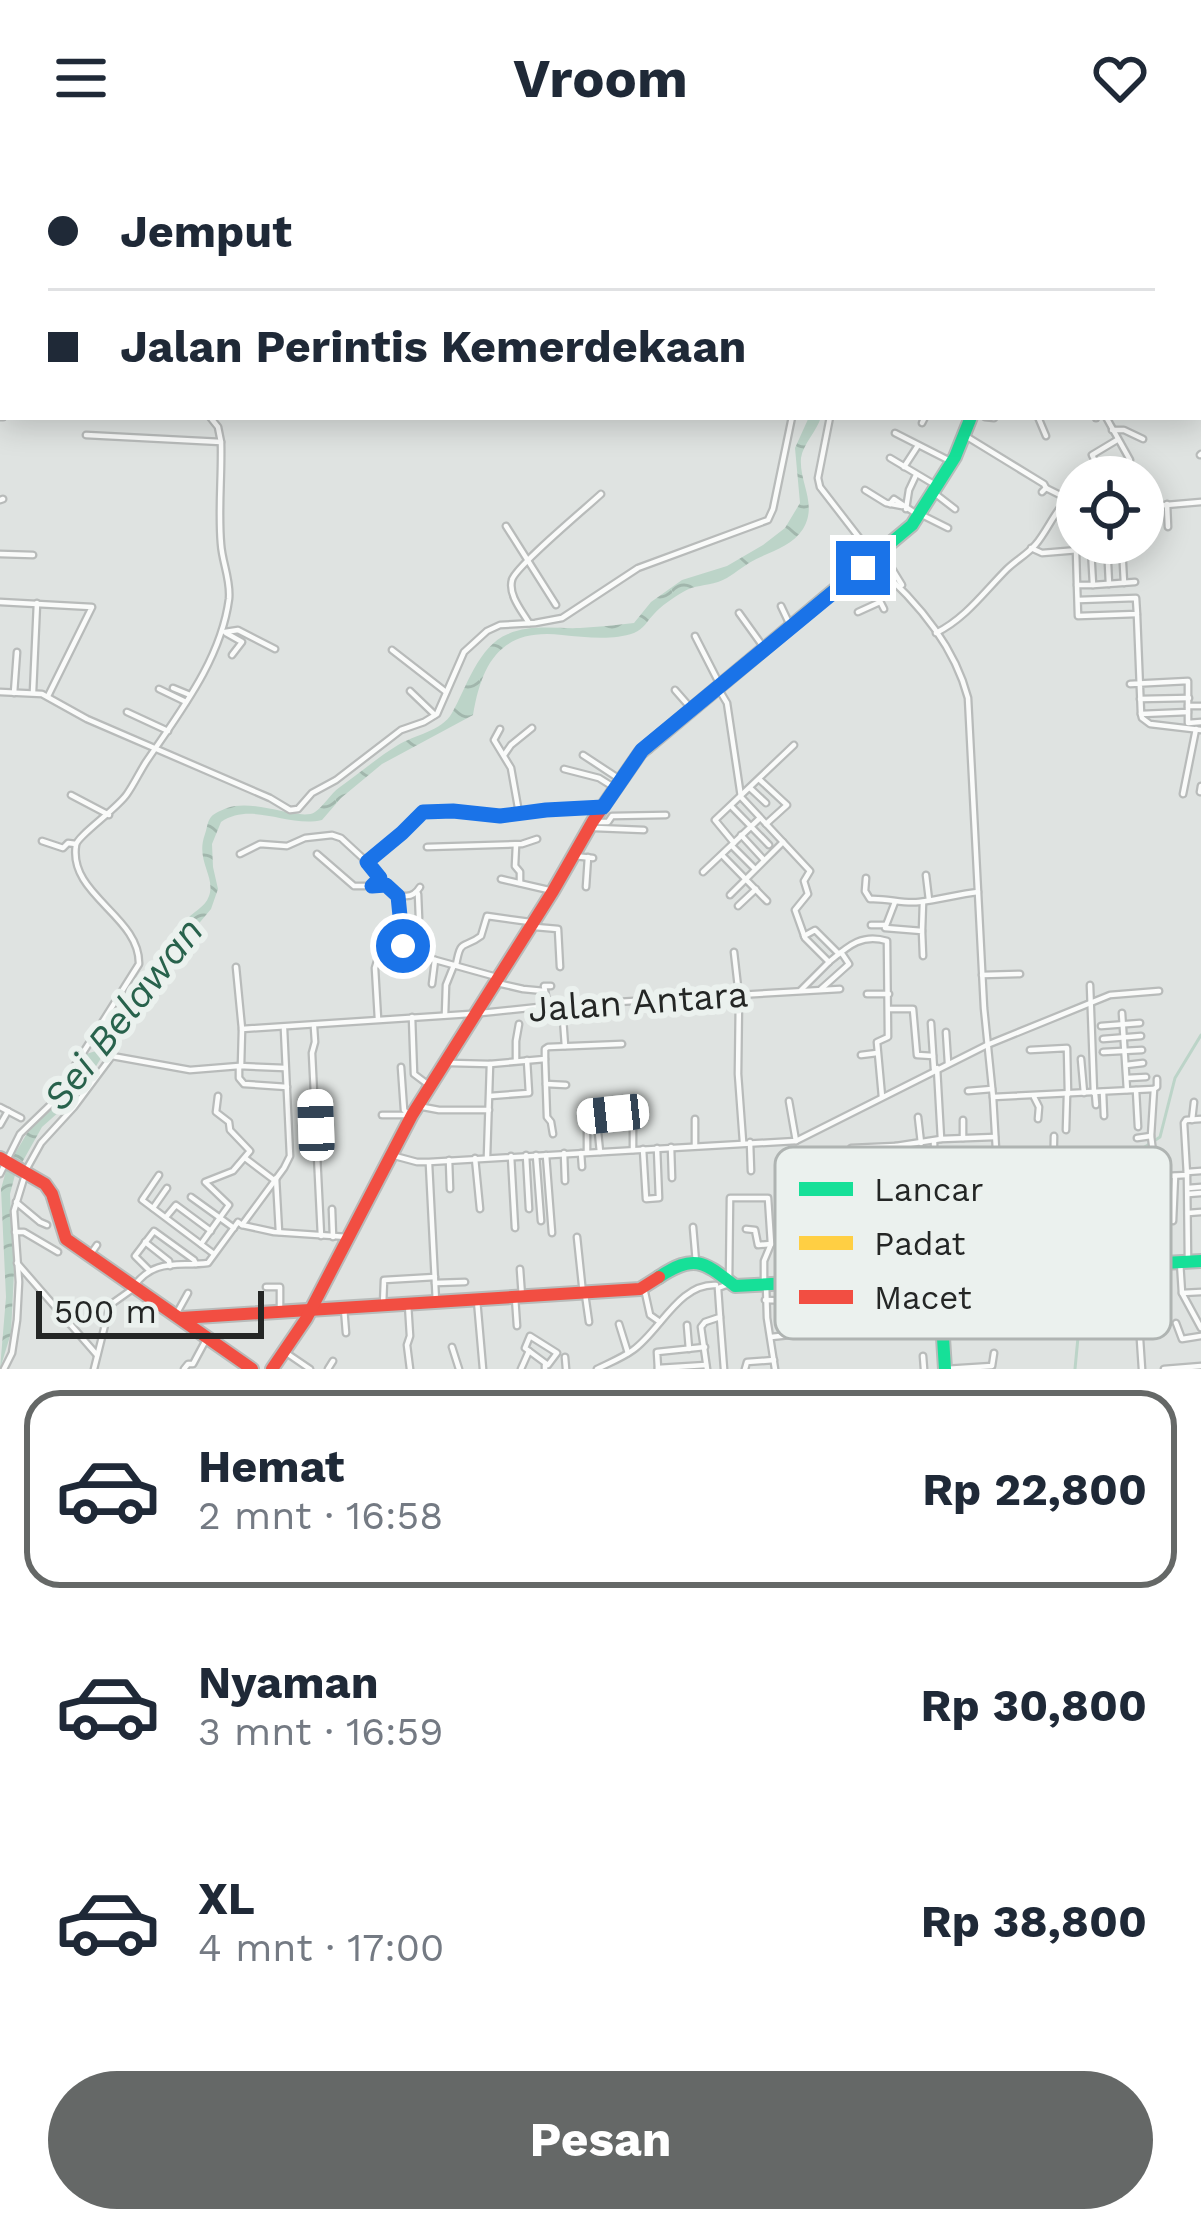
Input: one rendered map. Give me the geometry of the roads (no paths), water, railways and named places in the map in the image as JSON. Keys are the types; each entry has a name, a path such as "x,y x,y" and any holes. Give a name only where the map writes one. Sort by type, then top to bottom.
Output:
{"main road":[{"path":"272,1369 311,1310 414,1111 553,891 585,857 591,824 642,750 912,525 911,511 935,489 970,420"},
{"path":"3,1163 26,1171 51,1192 64,1237 94,1251 135,1287 252,1369"},
{"path":"177,1317 644,1288 665,1271 696,1262 712,1267 724,1285 775,1284"},
{"path":"943,1339 945,1369"}],"street":[{"path":"3,1163 20,1134 50,1105 139,964 139,950 127,930 83,876 76,844 126,797 223,631 230,595 221,548 221,442 212,420"},
{"path":"0,692 47,697 294,810 397,733 435,715 457,663 476,640 496,626 573,613 605,588 654,561 768,520 791,420"},
{"path":"829,420 820,487 872,560 904,590 936,633 968,698 996,1147"},
{"path":"1038,420 1046,436"},
{"path":"1107,420 1127,456"},
{"path":"950,424 1056,494"},
{"path":"1112,431 1124,430 1143,440"},
{"path":"895,433 952,461"},
{"path":"86,435 221,442"},
{"path":"1093,456 1117,440"},
{"path":"904,467 919,445"},
{"path":"890,458 955,508"},
{"path":"911,511 909,490 916,475"},
{"path":"865,490 948,528"},
{"path":"892,501 909,490"},
{"path":"529,623 512,594 512,579 526,560 601,494"},
{"path":"1164,504 1201,502"},
{"path":"1167,504 1168,527"},
{"path":"936,633 955,622 1031,548 1056,513"},
{"path":"506,526 556,605"},
{"path":"1031,548 1056,552"},
{"path":"0,554 33,555"},
{"path":"872,560 904,590"},
{"path":"872,560 884,609"},
{"path":"1076,564 1078,619 1137,614"},
{"path":"1092,564 1093,585"},
{"path":"1108,564 1109,584"},
{"path":"1124,583 1125,564"},
{"path":"1077,585 1135,581 1142,718 1150,724 1199,727 1183,794"},
{"path":"1078,600 1136,598"},
{"path":"0,602 92,607 47,697"},
{"path":"858,612 880,602"},
{"path":"33,692 37,603"},
{"path":"781,606 792,628"},
{"path":"739,613 765,650"},
{"path":"223,631 238,630 270,650"},
{"path":"223,631 242,642 232,655"},
{"path":"695,636 727,703 740,797 811,871 804,880 808,894 795,910 804,936 829,962"},
{"path":"392,650 446,692"},
{"path":"14,692 17,652"},
{"path":"1130,684 1188,682 1188,726"},
{"path":"173,688 188,698"},
{"path":"159,689 188,698"},
{"path":"675,690 692,711"},
{"path":"410,691 435,715"},
{"path":"1140,699 1189,698"},
{"path":"1142,715 1201,706"},
{"path":"128,712 168,731"},
{"path":"504,755 532,728"},
{"path":"500,729 494,740 514,780 519,813"},
{"path":"755,869 715,822 794,745"},
{"path":"583,755 618,784"},
{"path":"563,770 618,784"},
{"path":"759,779 787,805 766,824"},
{"path":"751,788 766,802"},
{"path":"71,795 109,815"},
{"path":"730,806 769,845"},
{"path":"367,862 423,812 500,816 603,807"},
{"path":"591,824 612,817 666,815"},
{"path":"703,872 760,818"},
{"path":"591,824 644,830"},
{"path":"240,854 260,844 287,846 332,835 341,838 380,878 372,886"},
{"path":"741,835 764,860"},
{"path":"427,848 516,845 537,839"},
{"path":"42,841 63,848 76,844"},
{"path":"730,896 783,842"},
{"path":"516,845 520,883"},
{"path":"317,854 350,885 386,885 398,896 403,946"},
{"path":"722,855 767,901"},
{"path":"585,857 586,887"},
{"path":"923,956 926,874"},
{"path":"866,878 870,899 926,901 978,892"},
{"path":"501,879 553,891"},
{"path":"398,896 419,889 419,919"},
{"path":"738,906 756,889"},
{"path":"947,895 948,907"},
{"path":"882,1096 877,1041 889,1037 886,927 895,902"},
{"path":"445,1015 446,985 458,949 481,936 487,916 557,928 560,967"},
{"path":"871,925 922,931"},
{"path":"804,936 815,930 849,964 821,989"},
{"path":"801,990 856,940 886,940"},
{"path":"734,952 740,995 738,1074 750,1164"},
{"path":"378,1020 376,959 420,956 497,980 548,988 548,1006"},
{"path":"432,984 436,960"},
{"path":"236,967 242,1029 239,1078 244,1084 287,1088"},
{"path":"982,975 1020,974"},
{"path":"1090,985 1104,1116"},
{"name":"Jalan Antara","path":"242,1029 840,989"},
{"path":"391,1155 429,1162 796,1141 987,1045 1110,995 1160,992"},
{"path":"867,994 889,994"},
{"path":"562,1005 565,1046"},
{"path":"889,1010 913,1009 917,1055 933,1056"},
{"path":"1122,1013 1127,1078 1138,1127"},
{"path":"412,1017 414,1074 430,1086"},
{"path":"931,1023 937,1147"},
{"path":"1101,1026 1141,1023"},
{"path":"314,1024 321,1236"},
{"path":"517,1061 519,1024"},
{"path":"94,1369 110,1305 149,1270 208,1263 290,1156 284,1027"},
{"path":"946,1032 949,1063"},
{"path":"1103,1039 1141,1036"},
{"path":"553,1134 547,1117 546,1047 622,1044"},
{"path":"490,1096 529,1094 530,1048"},
{"path":"1030,1050 1066,1048 1066,1130"},
{"path":"1103,1052 1142,1050"},
{"path":"861,1055 878,1053"},
{"path":"4,1369 12,1353 19,1294 15,1232 22,1180 41,1143 112,1056 190,1070 286,1068"},
{"path":"1082,1059 1084,1094"},
{"path":"444,1063 545,1060"},
{"path":"488,1157 490,1064"},
{"path":"1126,1065 1144,1064"},
{"path":"401,1067 404,1110 414,1111"},
{"path":"1068,1076 1082,1076"},
{"path":"1127,1078 1146,1077"},
{"path":"1153,1147 1157,1079"},
{"path":"546,1084 566,1085"},
{"path":"968,1091 1034,1097 1154,1089"},
{"path":"1096,1105 1098,1093"},
{"path":"201,1244 230,1205 205,1182 233,1171 250,1149 216,1112 218,1096"},
{"path":"1034,1097 1038,1119"},
{"path":"789,1101 796,1141"},
{"path":"1176,1323 1182,1339 1200,1326 1182,1293 1190,1262 1189,1120 1194,1102"},
{"path":"0,1107 21,1118"},
{"path":"382,1115 490,1110"},
{"path":"0,1125 8,1111"},
{"path":"581,1167 586,1118 613,1114"},
{"path":"918,1117 921,1143"},
{"path":"695,1119 695,1145"},
{"path":"1189,1120 1201,1119"},
{"path":"963,1120 963,1138"},
{"path":"633,1128 634,1150"},
{"path":"598,1132 600,1152"},
{"path":"1054,1136 1057,1147"},
{"path":"896,1147 995,1137"},
{"path":"1137,1138 1152,1140"},
{"path":"671,1147 673,1178"},
{"path":"644,1149 646,1199 659,1198 657,1148"},
{"path":"547,1154 551,1233"},
{"path":"563,1154 565,1181"},
{"path":"526,1155 529,1209"},
{"path":"536,1155 541,1222"},
{"path":"511,1156 515,1228"},
{"path":"245,1158 275,1179"},
{"path":"475,1158 480,1209"},
{"path":"449,1160 450,1189"},
{"path":"429,1162 436,1302"},
{"path":"1188,1182 1201,1171"},
{"path":"159,1175 142,1199 214,1254"},
{"path":"1171,1175 1201,1188"},
{"path":"1173,1221 1175,1175"},
{"path":"275,1179 279,1232"},
{"path":"1188,1182 1201,1188"},
{"path":"153,1208 166,1188"},
{"path":"191,1197 238,1226 349,1237"},
{"path":"724,1369 720,1317 729,1199 768,1198 771,1244 764,1261 765,1300 775,1369"},
{"path":"16,1202 47,1225"},
{"path":"166,1217 176,1205 211,1231"},
{"path":"332,1209 333,1237"},
{"path":"1188,1213 1201,1212"},
{"path":"693,1227 696,1262"},
{"path":"746,1228 755,1230 758,1245 771,1244"},
{"path":"171,1242 181,1229"},
{"path":"149,1270 135,1258 154,1231 196,1264"},
{"path":"15,1232 24,1232 58,1252"},
{"path":"577,1237 589,1322"},
{"path":"145,1243 170,1266"},
{"path":"17,1263 97,1355"},
{"path":"517,1326 520,1269"},
{"path":"383,1305 383,1280 465,1282"},
{"path":"597,1369 638,1346 692,1291 724,1285"},
{"path":"266,1287 280,1287 280,1312"},
{"path":"644,1288 650,1315 660,1322"},
{"path":"1182,1293 1201,1292"},
{"path":"177,1317 188,1293"},
{"path":"477,1300 482,1369"},
{"path":"765,1300 775,1300"},
{"path":"140,1318 154,1301"},
{"path":"408,1304 410,1369"},
{"path":"344,1308 346,1333"},
{"path":"704,1347 657,1352 658,1368 707,1367 702,1324 720,1317"},
{"path":"619,1324 628,1353"},
{"path":"687,1325 688,1349"},
{"path":"530,1336 555,1352 547,1367 524,1347 530,1336"},
{"path":"771,1337 775,1337"},
{"path":"184,1369 193,1364 207,1338"},
{"path":"1139,1339 1142,1369"},
{"path":"452,1347 459,1369"},
{"path":"521,1369 529,1351"},
{"path":"285,1352 305,1368"},
{"path":"945,1369 994,1365 994,1353"},
{"path":"923,1356 924,1369"},
{"path":"565,1357 566,1369"},
{"path":"746,1369 747,1362 774,1360"},
{"path":"328,1369 333,1361"},
{"path":"1164,1369 1201,1366"}],"water":[{"name":"Sei Belawan","path":"808,420 820,420 801,458 807,520 792,541 722,580 683,592 634,633 607,638 541,634 509,643 482,679 473,715 382,764 322,820 245,814 221,822 212,844 218,889 211,909 160,970 78,1095 42,1127 15,1175 10,1194 11,1333 0,1369 6,1297 1,1189 7,1167 29,1130 81,1073 86,1054 103,1042 184,922 207,900 210,882 203,844 211,817 239,806 315,812 383,755 447,719 481,658 508,634 634,623 651,602 682,580 727,566 763,545 785,528 800,503 795,448"}],"waterway":[{"path":"1145,1147 1160,1137 1175,1078 1201,1035"},
{"path":"1075,1369 1078,1339"}]}
